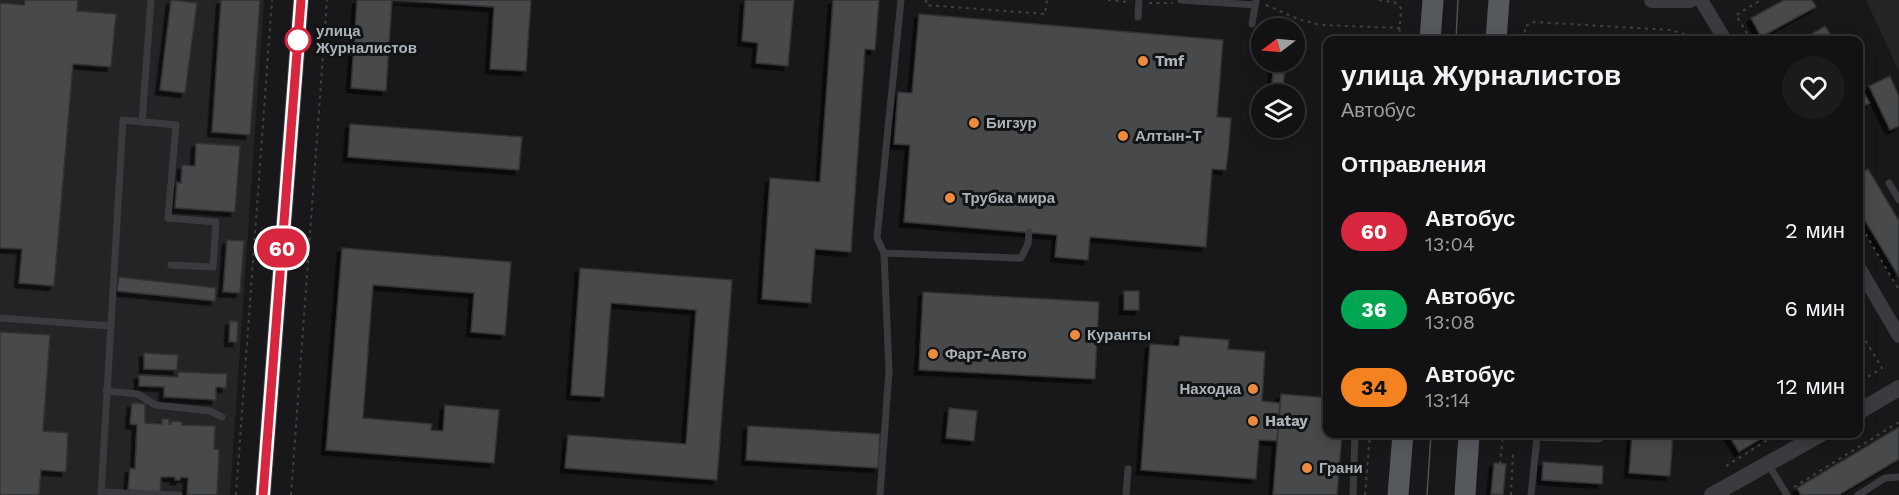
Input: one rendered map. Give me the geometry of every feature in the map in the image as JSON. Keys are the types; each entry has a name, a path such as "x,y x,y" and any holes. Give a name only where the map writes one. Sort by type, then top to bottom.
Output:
{"main road":[{"path":"1430,36 1432,0"},
{"path":"1496,36 1499,0"},
{"path":"1398,495 1403,438"},
{"path":"1465,495 1469,438"}],"street":[{"path":"263,495 301,0"},
{"path":"1652,0 1690,0"},
{"path":"1701,0 1723,36"},
{"path":"1863,275 1899,336"},
{"path":"1863,409 1899,388"},
{"path":"1712,495 1814,438"}],"lane":[{"path":"142,122 151,0"},
{"path":"880,495 889,371 884,253 878,238 902,0"},
{"path":"1138,17 1139,0"},
{"path":"1181,0 1256,2 1253,18"},
{"path":"171,265 213,267 216,222 168,218 176,125 123,120 101,494 179,495"},
{"path":"1889,183 1899,200"},
{"path":"884,253 1021,258 1028,244 1029,232"},
{"path":"0,318 110,326"},
{"path":"106,391 138,394 155,405 210,411 222,417"},
{"path":"1353,495 1355,438"},
{"path":"1531,495 1538,438"},
{"path":"1568,438 1600,438"},
{"path":"1768,464 1786,494"},
{"path":"1126,495 1128,469"},
{"path":"1858,495 1885,478 1899,477"}],"path":[{"path":"236,495 272,0"},
{"path":"291,495 327,0"},
{"path":"926,0 926,4 1045,14 1047,0"},
{"path":"1379,0 1394,2 1401,8 1399,36"},
{"path":"1749,36 1736,15 1761,0"},
{"path":"1525,36 1525,26 1534,22 1671,30 1688,36"},
{"path":"1863,229 1899,290"},
{"path":"1863,336 1882,368 1863,380"},
{"path":"1786,494 1899,422"},
{"path":"1365,495 1370,438"},
{"path":"1500,464 1503,438"},
{"path":"1726,466 1771,438"},
{"path":"1511,495 1513,452"}],"shaded area":[{"path":"0,0 264,0 230,495 0,495"},
{"path":"1866,0 1899,0 1899,72"}],"building":[{"path":"25,0 78,0 77,11 116,14 111,67 73,64 54,286 19,283 22,249 0,248 0,3 24,5"},
{"path":"171,0 197,3 185,93 160,90"},
{"path":"221,0 260,0 250,135 212,132"},
{"path":"357,0 392,0 386,91 351,88"},
{"path":"392,0 531,0 526,71 490,69 494,7"},
{"path":"745,0 794,0 788,66 756,63 758,43 742,41"},
{"path":"833,0 879,0 875,50 865,49 851,252 815,249 811,303 762,299 770,178 820,182"},
{"path":"1784,0 1812,0 1816,7 1763,36 1760,36 1751,18"},
{"path":"919,14 1223,40 1217,117 1231,118 1229,145 1226,170 1212,169 1206,247 1090,237 1088,260 1055,257 1057,235 904,222 910,145 894,144 898,92 912,93"},
{"path":"1825,26 1831,36 1809,36"},
{"path":"1273,72 1284,72 1284,84 1272,84"},
{"path":"1890,76 1899,97 1899,126 1890,130 1869,86"},
{"path":"1863,91 1870,103 1863,106"},
{"path":"350,124 522,137 519,170 348,157"},
{"path":"196,143 240,146 235,212 175,208 177,182 181,183 182,165 195,166"},
{"path":"1868,169 1899,221 1899,277 1863,217 1863,172"},
{"path":"227,240 244,241 240,293 223,292"},
{"path":"342,248 511,262 505,335 471,332 474,293 373,285 363,418 432,424 431,430 443,431 445,405 499,410 494,463 326,450"},
{"path":"580,268 732,280 717,480 565,468 568,435 686,444 696,310 611,303 604,397 571,395"},
{"path":"119,277 216,288 215,301 117,291"},
{"path":"1124,291 1139,291 1139,310 1124,310"},
{"path":"923,292 1099,302 1095,379 919,370"},
{"path":"230,321 238,322 237,342 229,342"},
{"path":"0,332 50,335 43,431 68,433 66,472 41,470 39,495 0,495"},
{"path":"1180,336 1229,340 1228,349 1265,352 1262,401 1280,403 1277,441 1259,440 1256,479 1141,470 1150,344 1179,346"},
{"path":"144,353 178,355 177,370 144,369"},
{"path":"178,372 227,374 226,388 216,387 216,400 164,397 164,387 139,386 139,375 178,377"},
{"name":"Грани","path":"1281,394 1323,398 1323,438 1342,438 1337,495 1273,495"},
{"path":"132,403 145,404 145,423 162,424 162,419 169,419 169,424 172,421 182,422 182,425 215,426 214,449 219,450 217,495 187,495 188,478 181,477 180,480 175,480 175,477 161,477 160,492 128,490 130,468 135,469 137,425 130,424"},
{"path":"949,408 977,411 974,441 946,438"},
{"path":"748,426 880,434 878,468 746,460"},
{"path":"1899,427 1899,459 1839,495 1801,495 1797,488"},
{"path":"1632,438 1673,438 1670,476 1629,473"},
{"path":"1730,438 1762,438 1739,452"},
{"path":"1543,462 1603,466 1602,484 1542,480"},
{"path":"1494,463 1506,464 1503,495 1491,494"}],"tram line":[{"path":"1456,36 1458,0"},
{"path":"1427,495 1431,438"}],"bus line":[{"name":"60","path":"263,495 301,0"}],"place":[{"name":"улица Журналистов","path":"298,40"},
{"name":"Tmf","path":"1143,61"},
{"name":"Бигзур","path":"974,123"},
{"name":"Алтын-Т","path":"1123,136"},
{"name":"Трубка мира","path":"950,198"},
{"name":"Куранты","path":"1075,335"},
{"name":"Фарт-Авто","path":"933,354"},
{"name":"Находка","path":"1253,389"},
{"name":"Hatay","path":"1253,421"},
{"name":"Грани","path":"1307,468"}]}
